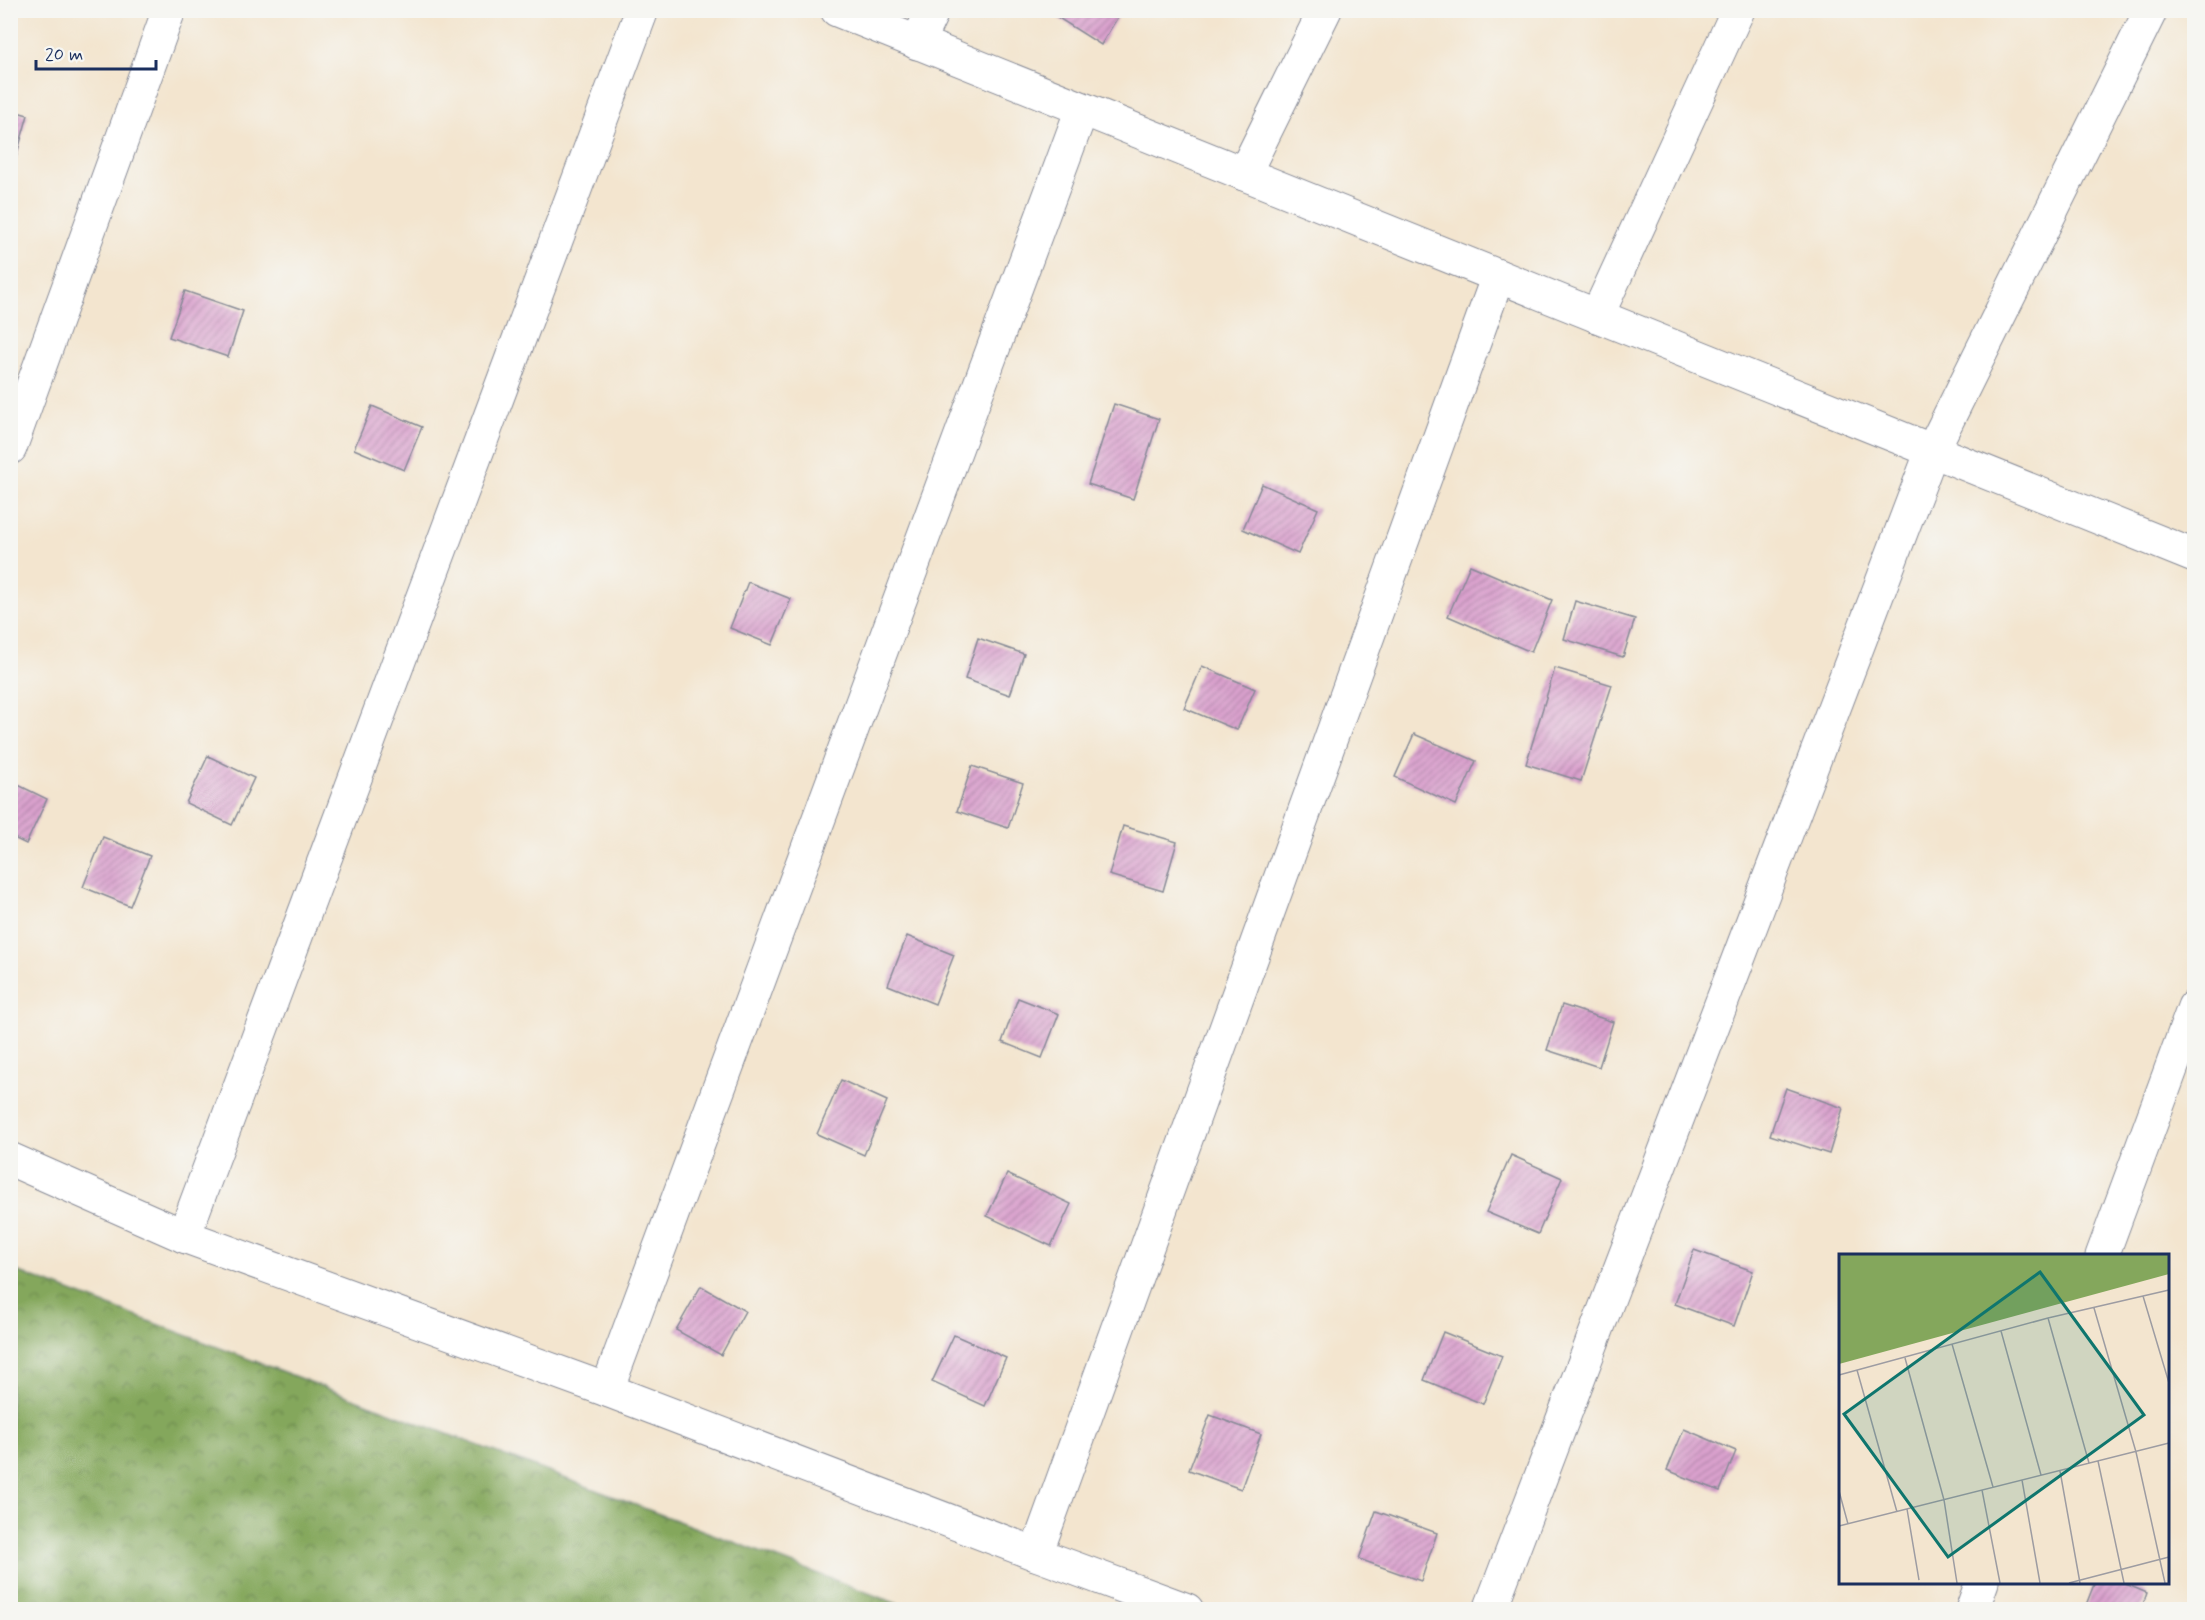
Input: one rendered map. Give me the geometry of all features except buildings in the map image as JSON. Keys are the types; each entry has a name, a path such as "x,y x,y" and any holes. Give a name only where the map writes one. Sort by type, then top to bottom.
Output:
{"street":[{"path":"10,448 168,10"},
{"path":"184,1236 642,10"},
{"path":"837,10 2194,556"},
{"path":"917,43 933,10"},
{"path":"1244,174 1325,10"},
{"path":"1597,316 1738,10"},
{"path":"1490,1610 1932,451 2151,10"},
{"path":"607,1390 1082,109"},
{"path":"1036,1554 1498,276"},
{"path":"2103,1254 2194,1006"},
{"path":"10,1159 184,1236 607,1390 1187,1610"},
{"path":"1972,1610 1981,1584"}],"green space":[{"path":"11,1269 911,1609 11,1609"}]}
